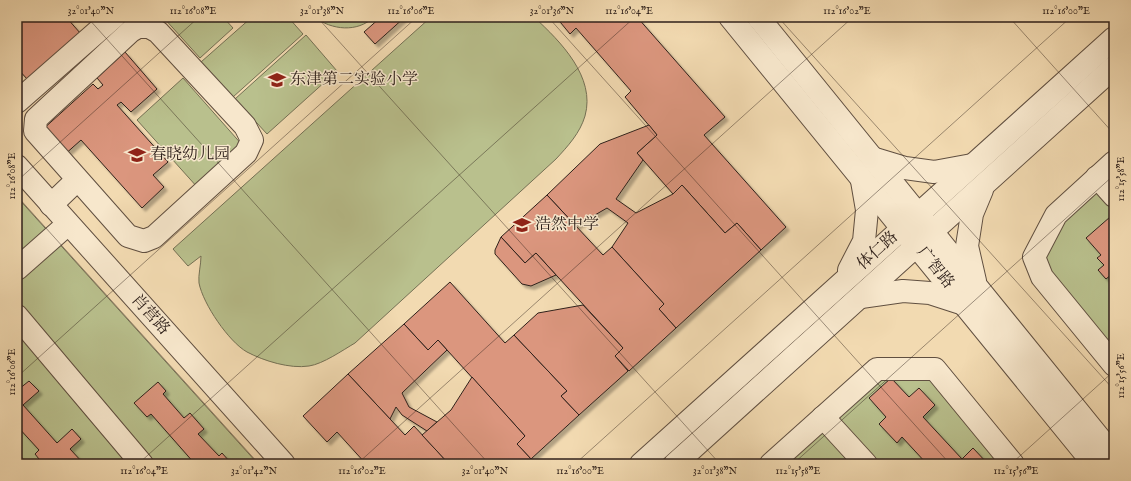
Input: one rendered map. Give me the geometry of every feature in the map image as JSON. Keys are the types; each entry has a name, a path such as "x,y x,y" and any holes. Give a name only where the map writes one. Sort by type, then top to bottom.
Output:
{"street":[{"path":"17,102 114,17"},
{"name":"广智路","path":"730,17 861,177 910,221"},
{"name":"广智路","path":"758,17 872,158 910,221 925,240 964,304 1094,464"},
{"path":"138,27 149,27 158,32 245,126 252,140 246,153 154,237 144,240 128,236 78,180 35,132 36,119 130,31 138,27"},
{"name":"体仁路","path":"641,464 1114,38"},
{"name":"体仁路","path":"675,464 925,240 1114,67"},
{"path":"872,158 905,168 934,172 972,165"},
{"path":"1114,162 1056,215 1034,257 1042,278 1114,365"},
{"name":"肖营路","path":"17,166 284,464"},
{"path":"843,282 864,240 867,210 861,177"},
{"path":"1097,177 1114,196"},
{"path":"51,205 78,180"},
{"path":"976,286 967,246 972,214 985,185"},
{"path":"17,269 68,224"},
{"name":"广智路","path":"925,240 976,286 1114,456"},
{"path":"861,297 903,291 930,293 964,304"},
{"path":"17,316 142,464"},
{"path":"771,464 877,369 935,369 1013,464"},
{"path":"823,417 866,464"}],"green space":[{"path":"163,17 223,17 233,28 200,58"},
{"path":"252,17 288,17 303,34 233,97 201,62"},
{"path":"314,17 374,17 360,26 344,28 329,25"},
{"path":"431,17 535,18 565,49 581,74 587,102 585,116 577,134 556,159 355,343 320,363 302,367 277,364 247,352 232,340 218,322 201,292 199,277 201,256 188,266 173,249"},
{"path":"306,35 337,71 267,134 235,99"},
{"path":"183,78 244,147 198,188 137,120"},
{"path":"1114,163 1114,365 1042,277 1042,239"},
{"path":"17,197 258,464 17,464"},
{"path":"877,369 935,369 1013,464 771,464"}],"building":[{"path":"17,17 66,17 81,34 28,80 17,68"},
{"path":"381,17 405,17 375,44 364,32"},
{"path":"556,17 637,17 725,117 704,135 786,227 761,250 737,223 725,233 682,185 673,194 637,153 657,135 625,97 631,91 576,28 570,34"},
{"path":"125,52 157,89 131,112 121,102 117,105 168,162 153,175 164,187 142,208 81,140 63,156 41,131 93,84 98,89 103,85 97,78"},
{"path":"649,125 657,135 637,153 643,160 616,199 636,213 673,194 682,185 725,233 737,223 761,250 676,328 659,309 664,304 612,247 628,223 607,208 576,226 547,195 600,144"},
{"path":"547,195 603,255 612,247 664,304 659,309 676,328 629,371 615,356 623,348 536,253 525,263 501,237"},
{"path":"1110,217 1114,222 1114,277 1112,274 1106,279 1098,270 1104,265 1097,258 1101,255 1086,238"},
{"path":"501,237 525,263 536,253 556,275 531,286 522,284 495,254 495,250"},
{"path":"450,282 505,343 514,335 567,391 561,396 579,415 531,459 517,444 525,436 438,340 428,350 404,324"},
{"path":"583,305 623,348 615,356 628,371 579,415 561,396 567,391 514,335 538,313"},
{"path":"404,324 428,350 438,340 447,350 402,393 409,407 437,422 427,431 402,415 396,407 390,419 348,374"},
{"path":"348,374 405,435 414,426 449,464 366,464 337,432 327,442 303,416"},
{"path":"472,377 525,436 517,444 531,459 525,464 449,464 422,435 451,410"},
{"path":"891,378 909,397 919,388 935,405 923,417 962,459 973,448 988,464 927,464 902,437 897,443 879,424 886,417 869,398"},
{"path":"29,381 39,391 23,405 57,443 72,429 81,439 70,449 84,464 43,464 35,454 39,450 17,426 17,386 19,389"},
{"path":"158,382 166,391 163,394 184,418 190,413 204,429 198,434 219,456 222,453 230,462 228,464 195,464 151,414 147,417 134,403"}],"place":[{"name":"东津第二实验小学","path":"277,80"},
{"name":"春晓幼儿园","path":"137,155"},
{"name":"浩然中学","path":"522,225"}]}
